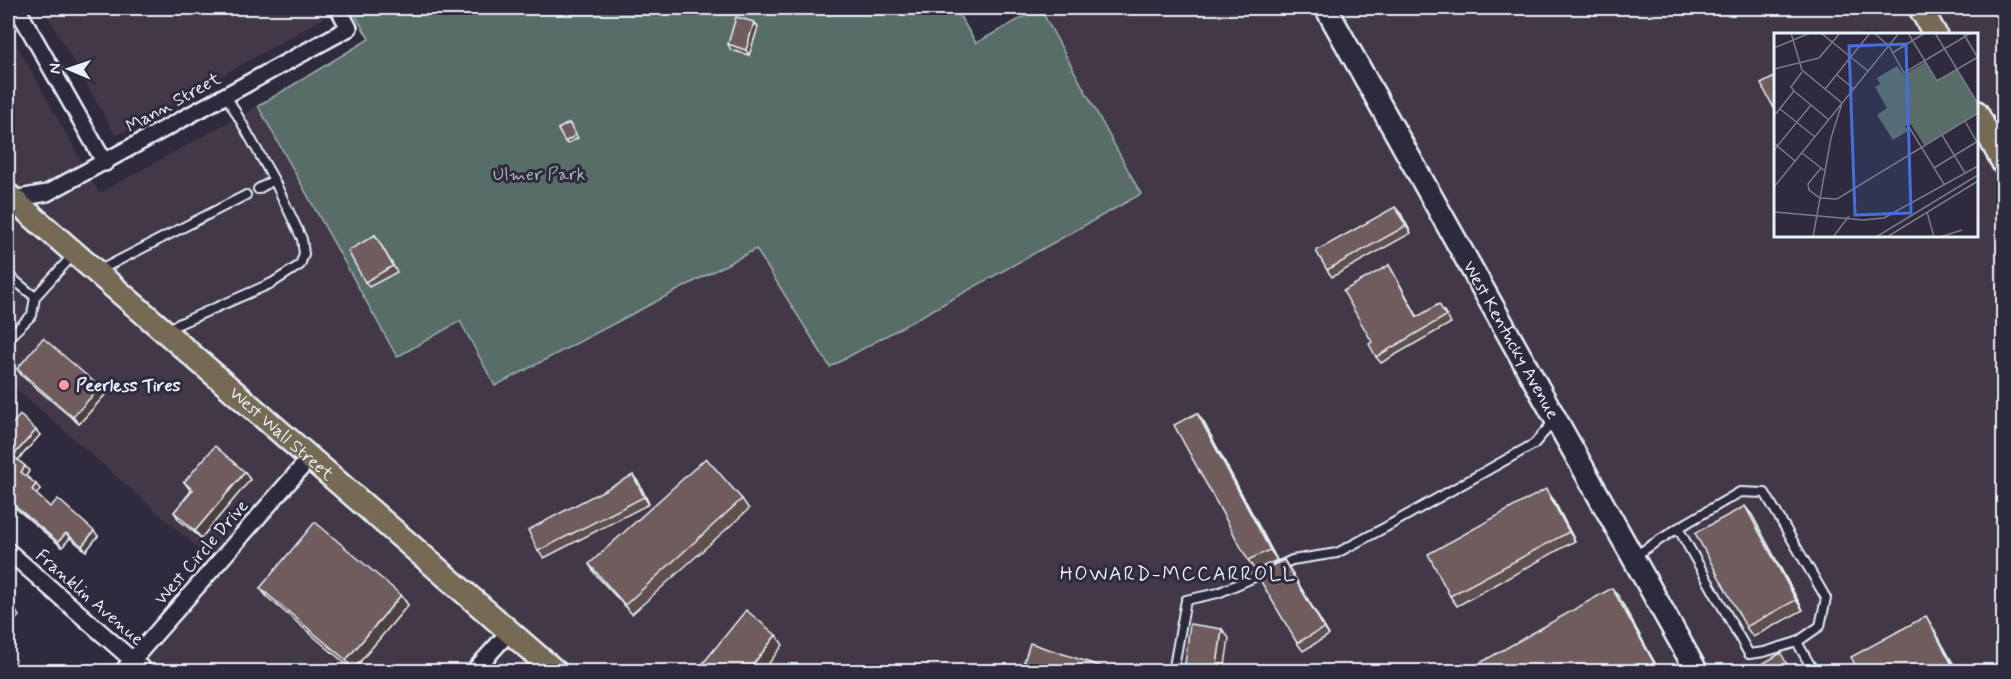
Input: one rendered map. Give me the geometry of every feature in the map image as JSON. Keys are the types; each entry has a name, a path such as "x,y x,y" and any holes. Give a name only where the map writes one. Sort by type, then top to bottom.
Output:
{"main road":[{"path":"1920,8 1934,33"},
{"path":"1978,114 2004,164"},
{"name":"West Wall Street","path":"9,200 74,253 556,672"}],"street":[{"path":"17,8 105,163"},
{"name":"Mann Street","path":"9,200 47,193 349,28 338,8"},
{"name":"West Kentucky Avenue","path":"1326,8 1697,672"},
{"name":"West Circle Drive","path":"122,672 309,459"},
{"name":"Franklin Avenue","path":"8,551 146,672"},
{"path":"473,672 510,631"}],"lane":[{"path":"163,331 272,283 300,265 304,254 302,239 274,180 226,95"},
{"path":"258,189 274,180"},
{"path":"96,272 246,195"},
{"path":"8,338 32,315 35,297 74,253"},
{"path":"8,276 35,297"},
{"path":"1173,672 1186,600 1218,594 1292,560 1337,552 1534,444 1556,419"},
{"path":"1633,557 1678,528 1740,492 1765,493 1826,598 1820,626 1797,642 1749,654 1678,528"},
{"path":"1797,642 1814,672"}],"shaded area":[{"path":"43,8 318,8 324,18 116,136"},
{"path":"1040,8 2003,8 2003,671 124,671 217,565 8,381 8,29 99,193 258,106 397,357 461,321 495,386 756,249 831,367 1140,194"}],"green space":[{"name":"Ulmer Park","path":"351,8 955,8 976,43 1040,8 1141,194 830,367 756,249 495,386 460,321 397,357 258,106 369,39"}],"building":[{"path":"736,17 754,22 746,50 728,44"},
{"path":"1774,77 1774,108 1761,84"},
{"path":"569,123 576,135 565,142 558,129"},
{"path":"1395,207 1406,226 1327,270 1316,251"},
{"path":"375,235 393,266 365,282 348,251"},
{"path":"1389,265 1417,317 1439,304 1446,316 1376,357 1369,344 1372,342 1343,291"},
{"name":"Peerless Tires","path":"43,338 100,387 73,417 17,369"},
{"path":"1197,413 1270,550 1248,560 1174,425"},
{"path":"20,415 36,430 13,456 25,466 21,472 36,484 32,490 50,507 58,499 94,531 82,546 66,533 58,542 8,500 8,429"},
{"path":"215,446 245,472 195,531 174,512 193,490 184,482"},
{"path":"706,458 742,499 625,605 589,564"},
{"path":"633,475 644,497 538,551 528,530"},
{"path":"1546,489 1569,532 1450,596 1428,554"},
{"path":"1745,506 1796,600 1746,627 1695,533"},
{"path":"315,522 401,595 346,660 260,588"},
{"path":"1284,560 1324,628 1297,643 1256,573"},
{"path":"1612,588 1659,672 1464,672"},
{"path":"8,604 15,610 8,618"},
{"path":"746,610 776,635 747,672 696,672"},
{"path":"1926,616 1956,672 1859,672 1851,657"},
{"path":"1190,624 1222,629 1216,672 1184,672"},
{"path":"1030,643 1118,672 1053,672 1024,662"},
{"path":"1781,653 1791,672 1766,672 1762,664"}],"place":[{"name":"Peerless Tires","path":"64,385"}],"district":[{"name":"HOWARD-MCCARROLL","path":"1178,573"}]}
